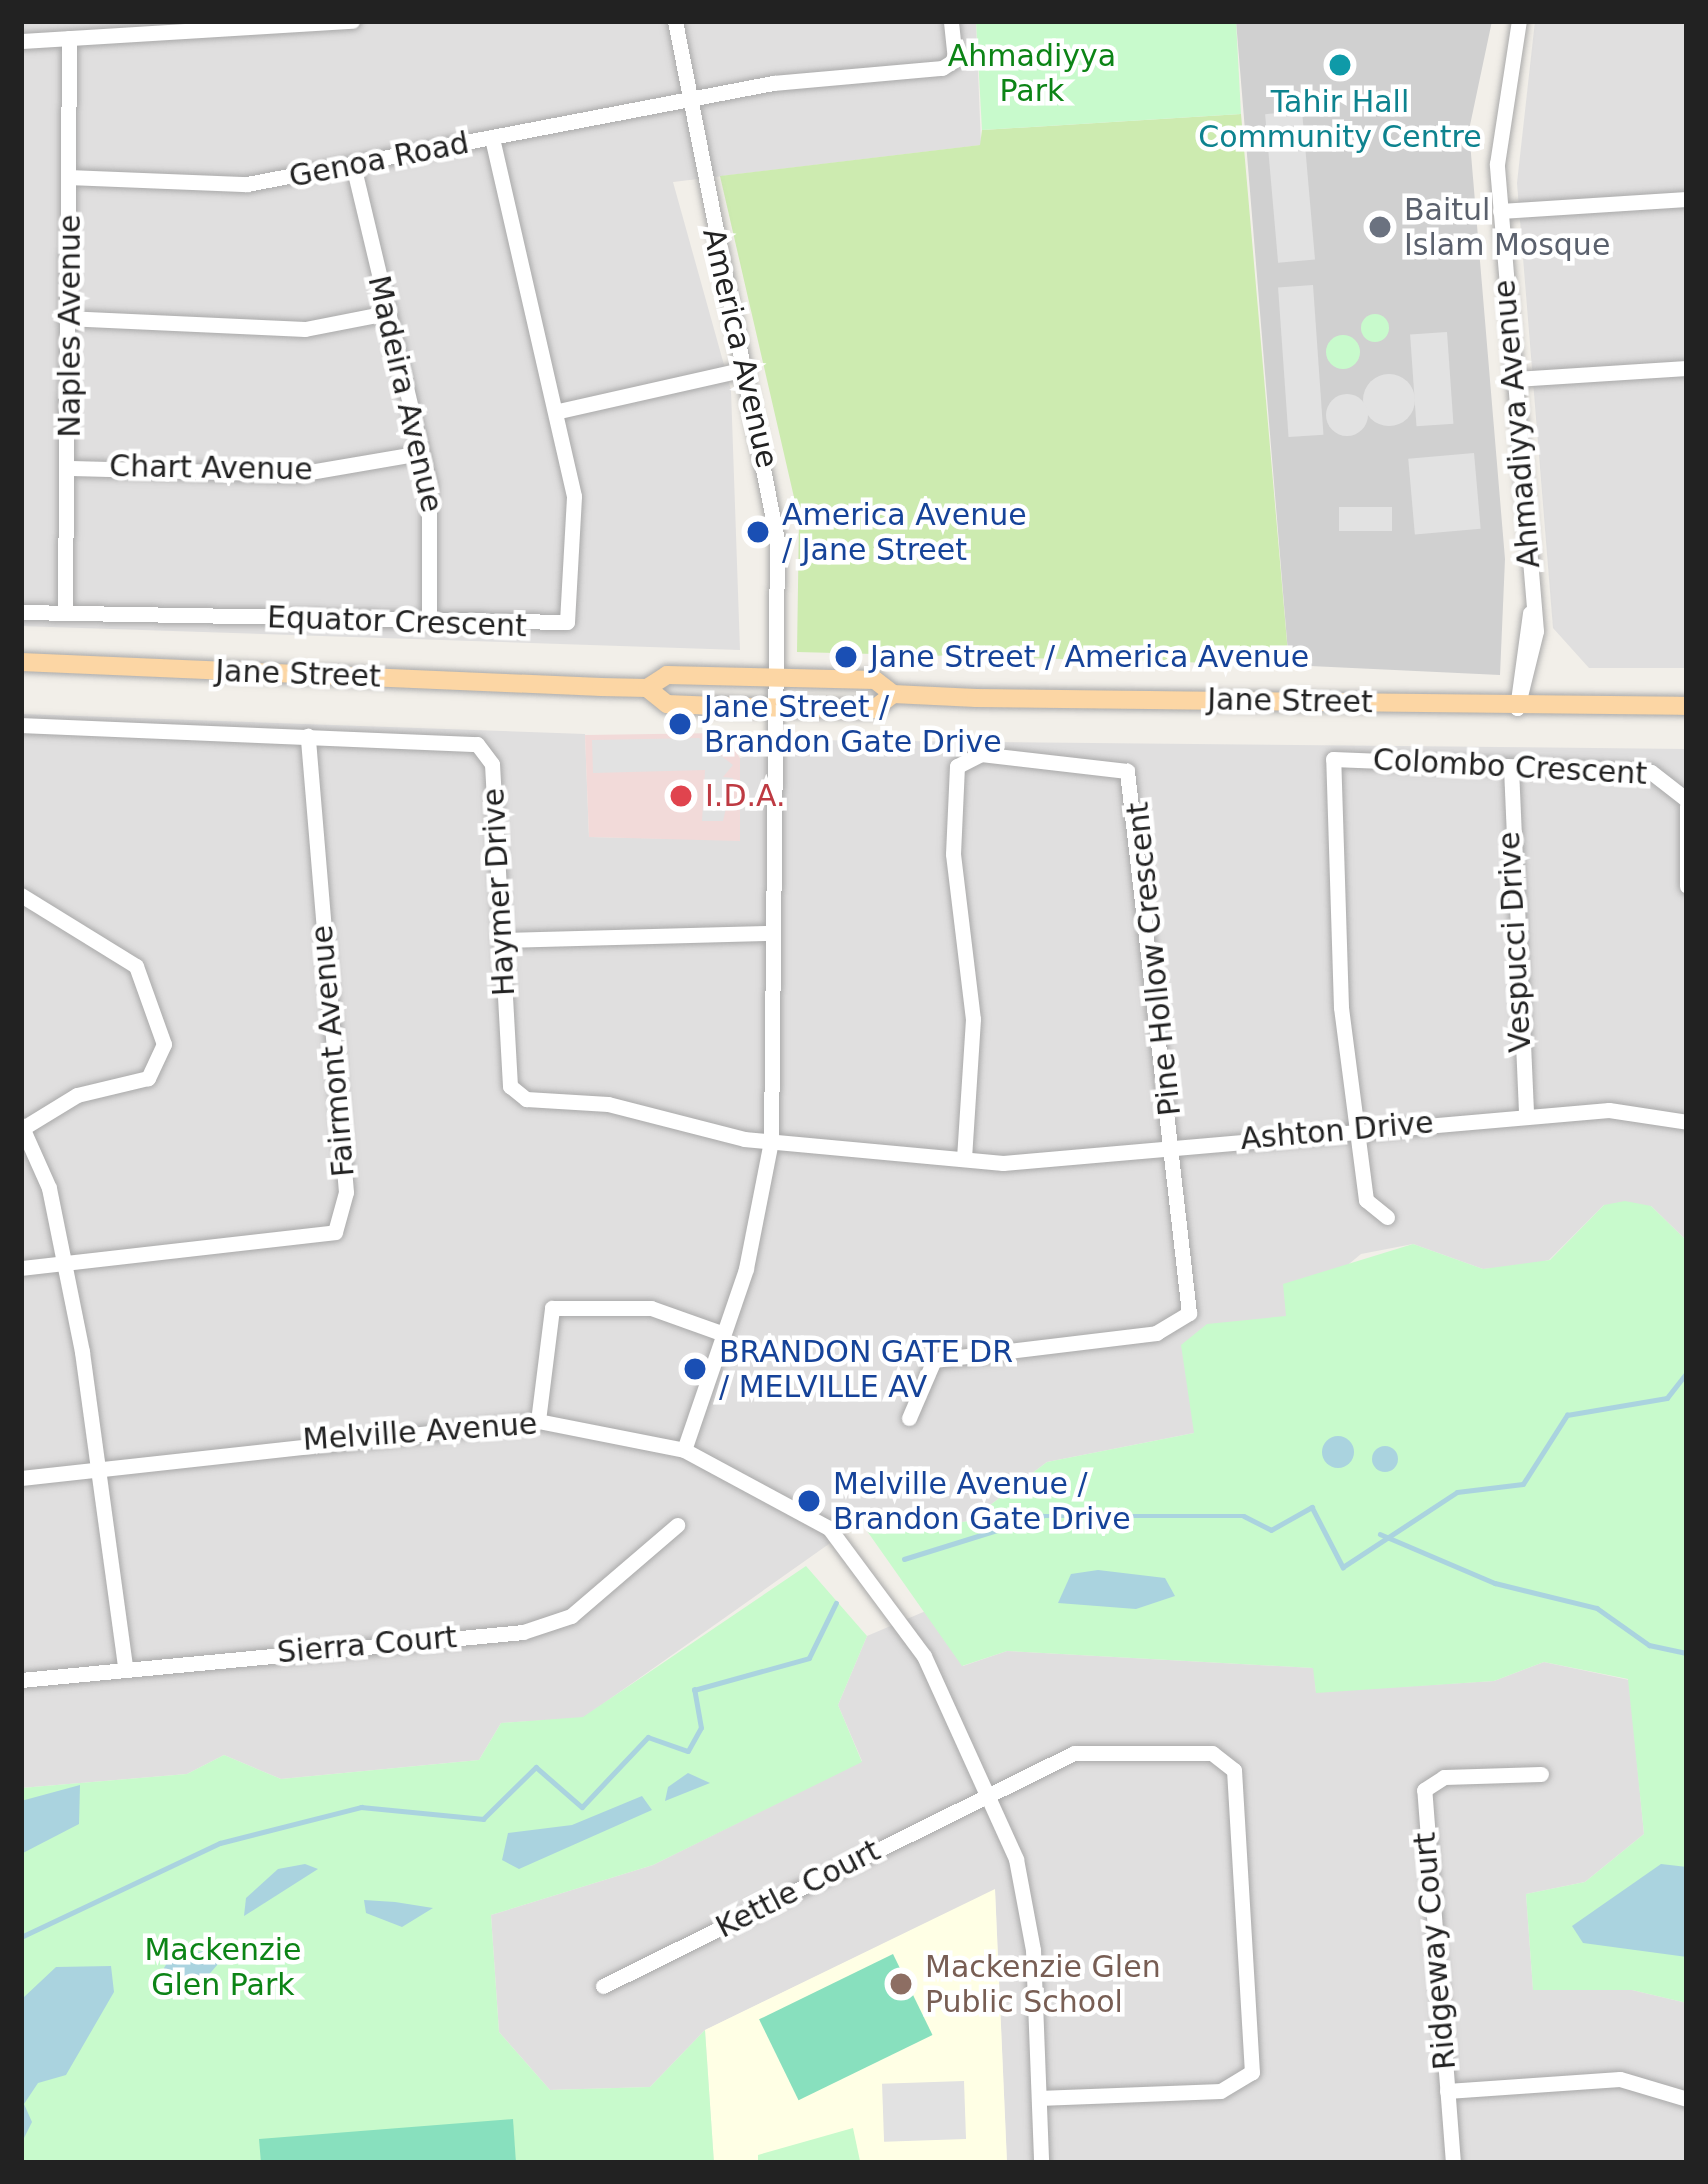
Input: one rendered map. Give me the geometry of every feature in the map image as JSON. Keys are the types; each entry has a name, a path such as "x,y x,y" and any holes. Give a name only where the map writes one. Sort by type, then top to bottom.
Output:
{"main road":[{"name":"Jane Street","path":"21,662 647,688 667,675 875,680 893,694 1517,708 1687,706"},
{"name":"Jane Street","path":"647,688 667,704 769,707 874,709 893,694"}],"street":[{"path":"21,41 352,21"},
{"name":"America Avenue","path":"675,21 687,103 746,369 777,539 769,707 771,1141 724,1334 684,1450"},
{"name":"Genoa Road","path":"69,177 248,184 354,169 687,103 955,60 951,21"},
{"name":"Ahmadiyya Avenue","path":"1517,708 1536,631 1529,613 1497,135 1519,21"},
{"name":"Naples Avenue","path":"65,612 71,468 64,318 69,38"},
{"name":"Equator Crescent","path":"21,612 567,622 576,526 559,411 492,139"},
{"name":"Madeira Avenue","path":"354,169 435,524 429,622"},
{"path":"1500,212 1687,199"},
{"path":"64,318 305,329 387,313"},
{"path":"1515,380 1687,368"},
{"path":"559,411 746,369"},
{"name":"Chart Avenue","path":"71,468 298,474 421,453"},
{"name":"Haymer Drive","path":"21,725 441,737 486,753 519,1096 771,1141"},
{"name":"Fairmont Avenue","path":"63,1261 301,1244 342,1219 308,736"},
{"name":"Pine Hollow Crescent","path":"964,1159 972,985 950,796 957,766 981,754 1102,761 1135,785 1174,1144"},
{"name":"Colombo Crescent","path":"1357,1130 1333,759 1651,772 1687,803 1687,886"},
{"name":"Vespucci Drive","path":"1511,768 1526,1115"},
{"path":"21,895 136,966 164,1044 148,1078 77,1095 22,1126 63,1261 100,1461 125,1665"},
{"path":"501,940 767,933"},
{"path":"1681,1119 1687,1099"},
{"name":"Ashton Drive","path":"771,1141 964,1159 1526,1115 1681,1119"},
{"path":"1357,1130 1366,1200 1387,1217"},
{"path":"909,1418 934,1360 1184,1322 1192,1290 1174,1144"},
{"path":"21,1268 63,1261"},
{"path":"538,1421 552,1308 651,1308 724,1334"},
{"name":"Melville Avenue","path":"21,1478 100,1461 538,1421 684,1450 829,1528 863,1564 994,1795 1027,1898 1041,2163"},
{"name":"Sierra Court","path":"21,1680 125,1665 523,1631 571,1616 677,1525"},
{"name":"Kettle Court","path":"604,1986 994,1795 1101,1750 1212,1753 1234,1770 1252,2072 1220,2091 1040,2098"},
{"name":"Ridgeway Court","path":"1453,2163 1424,1790 1444,1777 1541,1774"},
{"path":"1447,2090 1620,2079 1687,2099"}],"shaded area":[{"path":"21,21 976,21 981,145 673,182 731,390 740,650 21,626"},
{"path":"1236,21 1492,21 1469,130 1505,559 1500,675 1289,665"},
{"path":"1535,21 1687,21 1687,668 1589,668 1553,628 1517,183"},
{"path":"1302,111 1315,259 1278,263 1265,114"},
{"path":"1313,285 1323,435 1289,437 1278,287"},
{"path":"1447,332 1453,424 1417,426 1410,335"},
{"path":"1389,374 1407,382 1415,400 1407,418 1389,426 1371,418 1363,400 1371,382"},
{"path":"1347,394 1362,400 1368,415 1362,430 1347,436 1332,430 1326,415 1332,400"},
{"path":"1474,453 1481,529 1415,534 1408,459"},
{"path":"1339,507 1392,507 1392,531 1339,531"},
{"path":"21,714 585,734 589,837 740,840 740,758 805,740 1687,749 1687,1241 1651,1206 1604,1205 1549,1260 1528,1265 1483,1269 1413,1244 1361,1254 1286,1316 1194,1433 1047,1462 969,1521 891,1532 860,1522 583,1718 501,1723 479,1760 281,1779 224,1755 187,1774 21,1788"},
{"path":"722,733 740,758 740,841 589,837 585,735"},
{"path":"699,738 733,765 723,777 733,778 723,821 702,821 705,770 593,773 592,740"},
{"path":"928,1610 963,1666 1007,1651 1314,1668 1316,1692 1494,1681 1544,1662 1629,1680 1644,1834 1585,1882 1526,1894 1533,1989 1632,1990 1687,2003 1687,2163 1007,2163 995,1890 705,2030 650,2087 550,2090 499,2032 491,1915 653,1865 862,1761 838,1705 867,1636"},
{"name":"Mackenzie Glen Public School","path":"995,1889 1007,2163 714,2163 705,2030"},
{"path":"964,2081 966,2139 884,2142 882,2084"}],"green space":[{"name":"Ahmadiyya Park","path":"976,21 1236,21 1241,114 982,130"},
{"path":"1241,114 1289,665 797,652 799,519 720,176 980,145 982,130"},
{"path":"1375,314 1385,318 1389,328 1385,338 1375,342 1365,338 1361,328 1365,318"},
{"path":"1343,335 1355,340 1360,352 1355,364 1343,369 1331,364 1326,352 1331,340"},
{"path":"1625,1201 1651,1206 1687,1241 1687,2003 1632,1990 1533,1990 1526,1894 1585,1882 1644,1834 1628,1679 1544,1662 1494,1681 1316,1693 1313,1668 1007,1651 962,1666 860,1521 891,1532 969,1521 1047,1462 1194,1433 1181,1345 1207,1324 1286,1316 1283,1284 1413,1244 1483,1269 1550,1260 1604,1205"},
{"name":"Mackenzie Glen Park","path":"806,1566 867,1636 838,1705 862,1762 653,1865 491,1915 499,2032 550,2090 650,2087 705,2030 714,2163 21,2163 21,1788 187,1774 224,1755 281,1779 479,1760 501,1723 583,1717"},
{"path":"893,1954 932,2035 799,2100 759,2019"},
{"path":"513,2119 516,2163 261,2163 259,2139"},
{"path":"853,2128 860,2161 758,2163 758,2155"}],"water":[{"path":"1338,1436 1349,1441 1354,1452 1349,1463 1338,1468 1327,1463 1322,1452 1327,1441"},
{"path":"1385,1446 1398,1459 1385,1472 1372,1459"},
{"path":"1098,1570 1165,1578 1175,1596 1136,1609 1058,1603 1071,1574"},
{"path":"688,1773 710,1783 665,1801 668,1787"},
{"path":"80,1785 79,1824 21,1854 21,1801"},
{"path":"642,1796 652,1810 519,1869 502,1860 508,1833 572,1825"},
{"path":"305,1864 318,1869 244,1916 246,1898 278,1869"},
{"path":"1661,1864 1687,1867 1687,1957 1583,1943 1572,1926"},
{"path":"364,1900 433,1908 402,1927 366,1913"},
{"path":"217,1949 225,1956 192,1994 160,1975 171,1956"},
{"path":"111,1966 114,1992 66,2075 38,2083 24,2104 32,2122 21,2144 23,1998 56,1967"}],"waterway":[{"path":"904,1559 1042,1516 1244,1516 1271,1530 1312,1507 1343,1567 1457,1492 1523,1484 1567,1415 1667,1398 1687,1372"},
{"path":"1380,1534 1495,1583 1597,1608 1649,1645 1687,1653"},
{"path":"21,1937 220,1843 361,1807 483,1819 536,1767 582,1807 648,1737 688,1751 701,1728 694,1690 809,1658 836,1603"}],"place":[{"name":"Tahir Hall Community Centre","path":"1340,65"},
{"name":"Baitul Islam Mosque","path":"1380,227"},
{"name":"America Avenue / Jane Street","path":"758,532"},
{"name":"Jane Street / America Avenue","path":"846,657"},
{"name":"Jane Street / Brandon Gate Drive","path":"680,724"},
{"name":"I.D.A.","path":"681,796"},
{"name":"BRANDON GATE DR / MELVILLE AV","path":"695,1369"},
{"name":"Melville Avenue / Brandon Gate Drive","path":"809,1501"},
{"name":"Mackenzie Glen Public School","path":"901,1984"}]}
